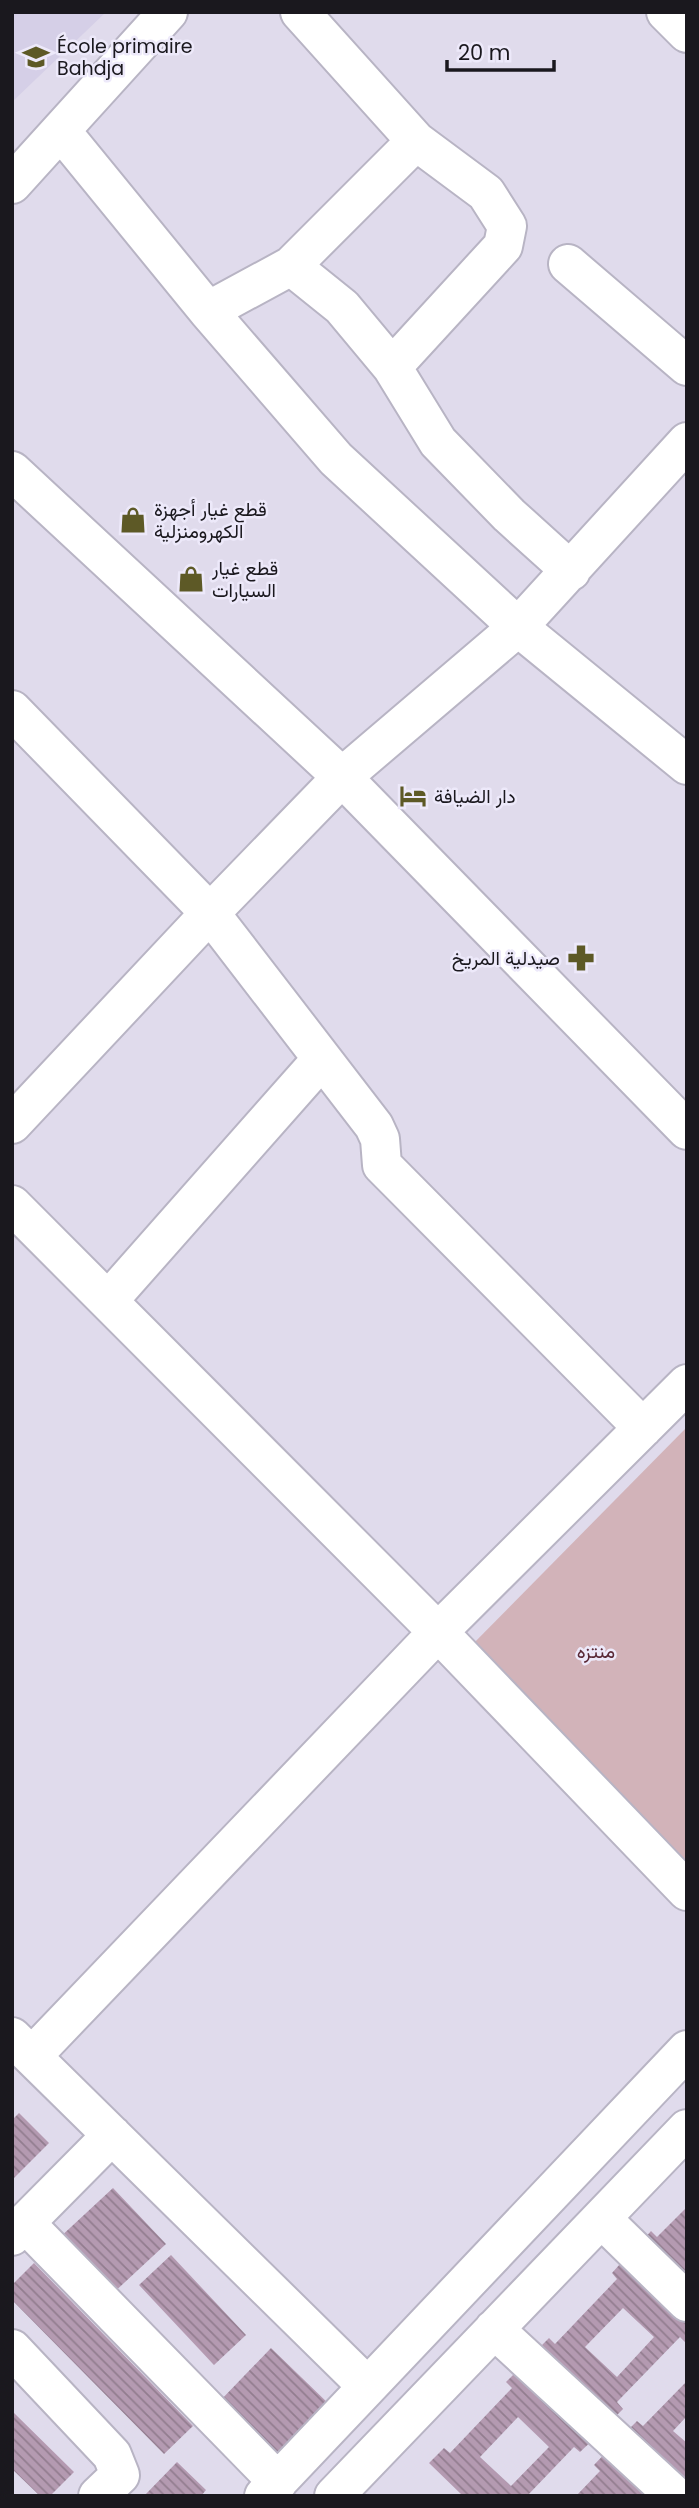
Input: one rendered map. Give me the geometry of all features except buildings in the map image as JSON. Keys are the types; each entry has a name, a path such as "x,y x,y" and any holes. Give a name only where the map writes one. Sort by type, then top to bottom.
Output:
{"street":[{"path":"12,184 168,12"},
{"path":"300,12 416,141 486,193 507,226 503,246 393,368"},
{"path":"666,12 687,33"},
{"path":"61,131 208,311 336,459 518,627 685,761"},
{"path":"208,311 292,266 416,141"},
{"path":"568,264 687,366"},
{"path":"292,266 342,307 393,368 438,442 509,515 571,571"},
{"path":"12,1124 342,777 518,627 687,442"},
{"path":"12,471 342,777 687,1130"},
{"path":"12,710 210,913 374,1126 380,1139 382,1165 643,1428"},
{"path":"108,1301 321,1060"},
{"path":"12,1205 438,1632 687,1891"},
{"path":"368,2386 22,2047 687,1384"},
{"path":"112,2135 19,2230 271,2489 687,2050"},
{"path":"322,2436 346,2484 687,2129"},
{"path":"602,2219 687,2302"},
{"path":"494,2329 675,2496"},
{"path":"12,2349 112,2455 120,2475 98,2496"}],"shaded area":[{"name":"École primaire Bahdja","path":"12,12 106,12 12,102"}],"green space":[{"name":"منتزه","path":"687,1427 687,1869 465,1652"}],"place":[{"name":"École primaire Bahdja","path":"36,57"},
{"name":"قطع غيار أجهزة الكهرومنزلية","path":"133,520"},
{"name":"قطع غيار السيارات","path":"191,579"},
{"name":"دار الضيافة","path":"413,796"},
{"name":"صيدلية المريخ","path":"581,958"}]}
